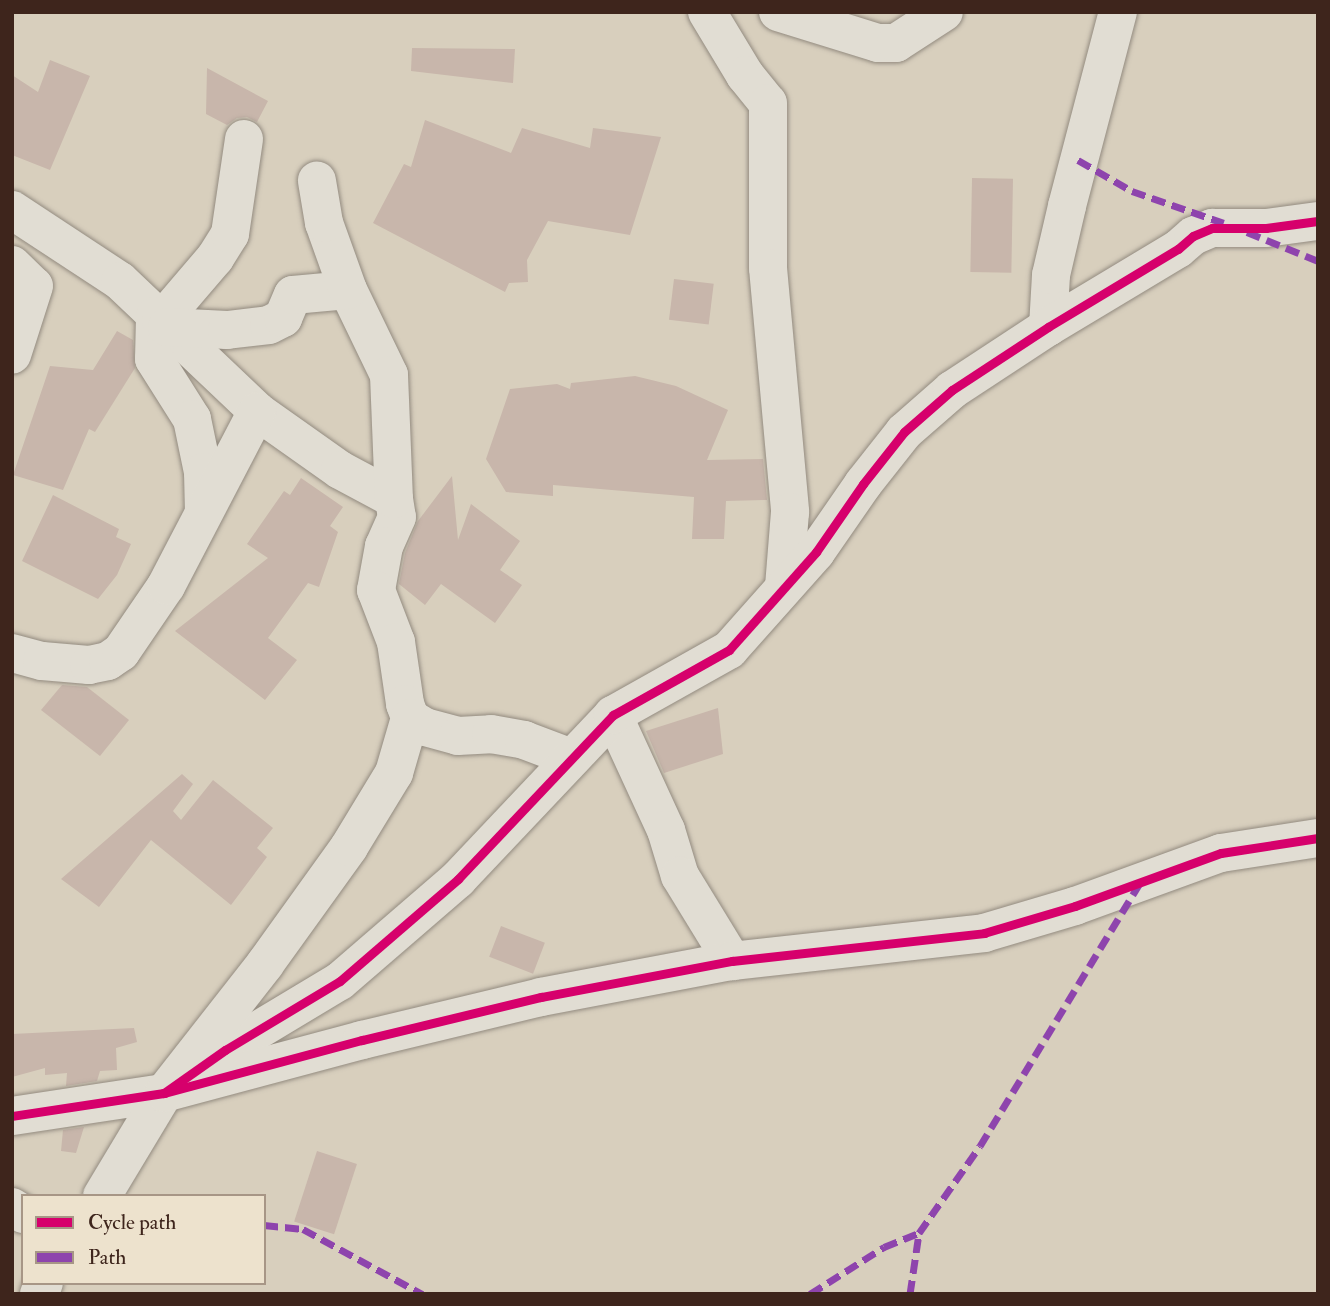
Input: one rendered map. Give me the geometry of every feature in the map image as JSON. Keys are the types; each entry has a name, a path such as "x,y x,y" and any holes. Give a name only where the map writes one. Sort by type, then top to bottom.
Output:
{"street":[{"path":"707,12 745,75 768,103 768,268 790,512 784,586"},
{"path":"778,12 878,43 896,43 944,12"},
{"path":"1048,327 1051,275 1118,12"},
{"path":"204,513 203,471 192,419 155,359 161,321 215,258 230,234 244,139"},
{"path":"103,1194 164,1093 265,964 349,847 394,773 410,718 405,704 396,642 376,590 384,546 397,517 389,374 348,290 324,223 317,181"},
{"path":"12,211 120,281 257,411 340,470 394,499"},
{"path":"164,1093 225,1050 340,981 458,879 613,715 729,650 816,552 863,484 904,432 952,390 1048,327 1178,249 1193,236 1212,228 1266,228 1318,221"},
{"path":"12,265 34,286 12,355"},
{"path":"161,321 227,330 269,325 282,318 293,295 348,290"},
{"path":"12,653 42,661 89,665 108,661 121,652 166,586 257,411"},
{"path":"613,715 666,830 680,876 732,961"},
{"path":"410,718 425,727 458,736 491,734 524,740 572,758"},
{"path":"12,1116 164,1093 362,1040 541,997 732,961 984,933 1075,906 1221,853 1273,842 1318,838"}],"building":[{"path":"412,48 515,49 513,83 411,71"},
{"path":"50,60 90,76 50,170 12,155 12,75 38,92"},
{"path":"207,68 268,101 257,122 247,117 237,118 227,125 206,114"},
{"path":"425,120 511,153 522,128 590,148 593,128 661,137 630,235 548,221 527,260 528,282 509,283 505,292 373,223 404,164 411,167"},
{"path":"972,178 1013,179 1011,273 970,272"},
{"path":"674,279 714,284 709,325 669,320"},
{"path":"117,331 133,340 135,368 95,432 89,429 63,490 13,475 50,366 93,370"},
{"path":"635,376 676,386 728,410 707,460 763,459 767,500 726,501 724,539 692,539 694,497 553,485 553,496 506,492 486,459 510,389 557,384 570,389 571,383"},
{"path":"452,476 458,540 471,504 520,541 500,570 522,585 495,623 441,584 425,605 399,584 405,553 418,521"},
{"path":"301,478 343,507 330,526 338,532 319,587 308,583 268,638 297,660 265,700 175,631 268,558 247,544 284,491 290,495"},
{"path":"53,495 119,529 116,537 131,544 117,575 98,599 22,561"},
{"path":"62,685 87,687 129,720 100,756 41,710"},
{"path":"718,708 723,754 664,773 646,731"},
{"path":"182,774 193,784 173,811 181,820 213,780 273,828 257,848 267,857 231,905 151,840 99,907 61,879"},
{"path":"501,926 545,943 533,974 489,957"},
{"path":"134,1028 137,1042 116,1048 117,1070 100,1071 97,1081 66,1086 67,1073 45,1075 45,1068 12,1077 12,1034"},
{"path":"84,1127 76,1153 61,1151 63,1130"},
{"path":"317,1151 357,1164 334,1234 294,1221"}],"marked path":[{"path":"1078,160 1132,191 1224,223"},
{"path":"1247,232 1318,261"},
{"path":"810,1294 884,1247 919,1233 980,1146 1140,883"},
{"path":"266,1225 303,1229 422,1294"},
{"path":"910,1294 919,1233"}],"cycle path":[{"path":"164,1093 225,1050 340,981 458,879 613,715 729,650 816,552 863,484 904,432 952,390 1048,327 1178,249 1193,236 1212,228 1266,228 1318,221"},
{"path":"12,1116 164,1093 362,1040 541,997 732,961 984,933 1075,906 1221,853 1318,838"}]}
